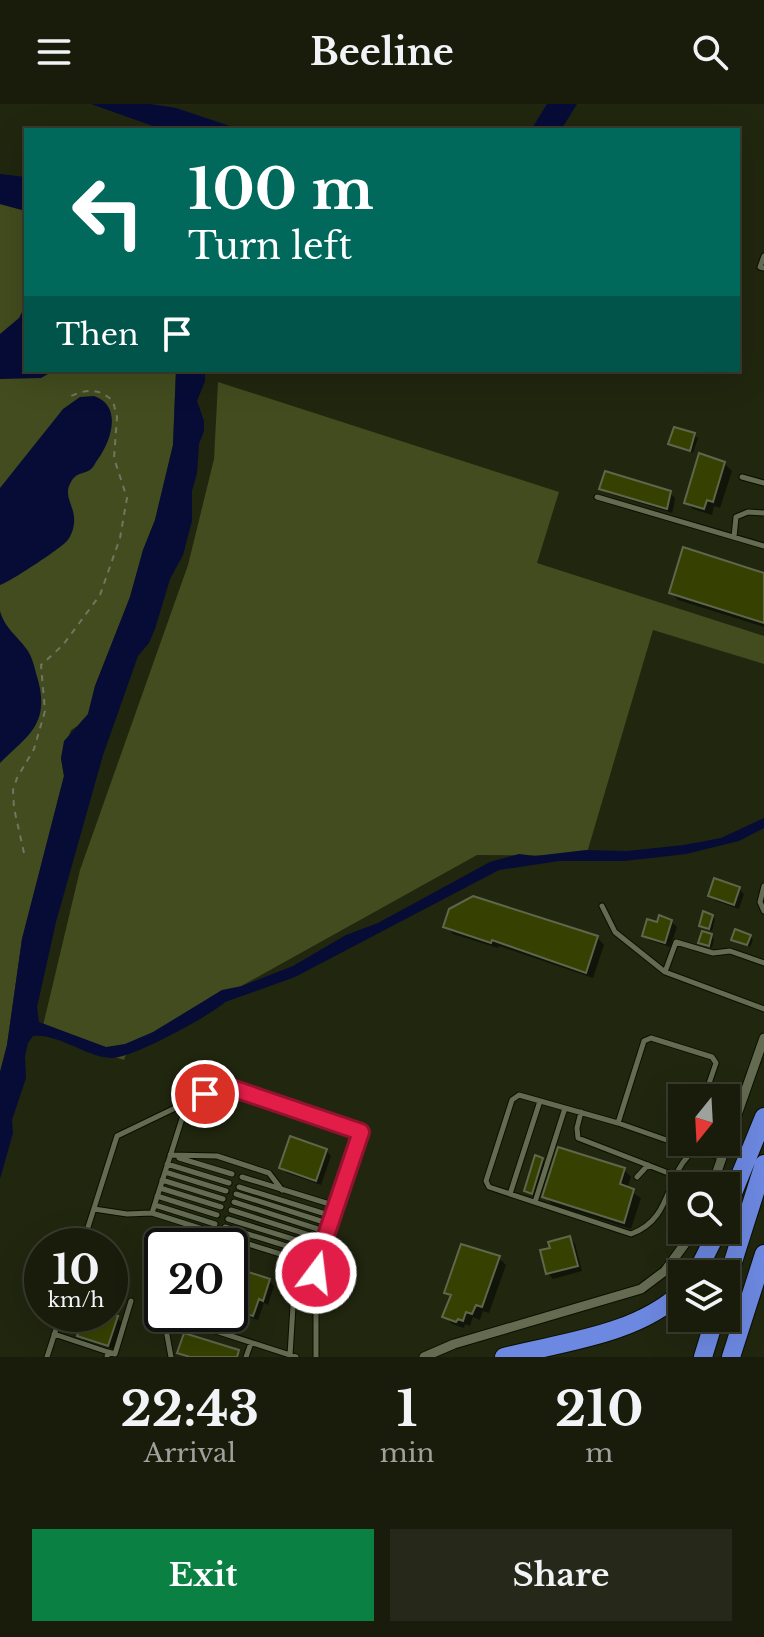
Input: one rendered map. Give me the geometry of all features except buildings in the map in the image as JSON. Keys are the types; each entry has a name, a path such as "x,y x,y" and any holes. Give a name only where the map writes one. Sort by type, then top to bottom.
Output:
{"highway":[{"path":"740,1176 764,1117"},
{"path":"734,1260 764,1164"},
{"path":"731,1357 764,1254"},
{"path":"504,1357 632,1324 668,1304"},
{"path":"703,1357 711,1332"}],"street":[{"path":"717,1172 764,1038"},
{"path":"424,1357 454,1344 641,1289 665,1271 685,1244"}],"lane":[{"path":"764,256 760,267 764,268"},
{"path":"742,477 764,483"},
{"path":"597,497 764,546"},
{"path":"734,537 736,517 748,512 764,513"},
{"path":"764,886 760,902 764,911"},
{"path":"602,906 615,932 665,972 764,1009"},
{"path":"665,972 676,942 713,953 730,951 764,963"},
{"path":"618,1123 644,1041 651,1038 712,1057 716,1063 709,1084"},
{"path":"88,1228 117,1136 223,1085 361,1132 316,1265 314,1357"},
{"path":"668,1141 519,1095 512,1100 486,1181 489,1187 631,1234 647,1229 660,1213 668,1194"},
{"path":"510,1194 540,1101"},
{"path":"152,1213 187,1102"},
{"path":"535,1202 565,1108"},
{"path":"581,1112 578,1138 668,1173"},
{"path":"170,1155 232,1174"},
{"path":"170,1155 217,1156 269,1173 282,1190"},
{"path":"167,1164 229,1183"},
{"path":"637,1177 648,1165"},
{"path":"165,1172 226,1191"},
{"path":"242,1177 336,1206"},
{"path":"162,1180 223,1199"},
{"path":"239,1187 332,1216"},
{"path":"160,1188 221,1207"},
{"path":"236,1194 330,1224"},
{"path":"157,1196 217,1215"},
{"path":"234,1202 327,1232"},
{"path":"155,1205 215,1224"},
{"path":"94,1209 127,1214 152,1213 199,1228"},
{"path":"231,1210 325,1240"},
{"path":"228,1219 322,1248"},
{"path":"225,1227 319,1256"},
{"path":"248,1244 316,1265"},
{"path":"220,1332 293,1356 294,1290 317,1277"},
{"path":"47,1357 54,1334 110,1355 131,1301"},
{"path":"167,1332 172,1357"},
{"path":"198,1337 199,1332"},
{"path":"213,1342 216,1332"},
{"path":"226,1346 230,1335"},
{"path":"246,1357 251,1342"},
{"path":"259,1357 263,1346"}],"path":[{"path":"24,853 13,790 34,749 45,711 41,665 63,645 100,595 120,538 127,498 114,458 117,417 113,401 93,390 80,391 67,398"}],"green space":[{"path":"0,204 24,210 24,372 176,372 173,445 155,520 130,597 95,686 88,714 84,722 71,730 61,758 64,776 22,939 7,1045 0,1072"},
{"path":"218,382 559,492 537,563 764,636 764,664 653,630 586,856 477,855 128,1049 124,1060 41,1034 80,870 188,565 214,459"}],"shaded area":[{"path":"91,104 150,104 176,108 236,128 158,128"},
{"path":"547,104 577,104 562,128 532,128"},
{"path":"0,174 24,177 24,210 0,204"},
{"path":"24,308 24,372 52,372 41,378 0,379 0,334 19,318"},
{"path":"176,372 205,372 197,401 204,431 192,491 192,521 183,555 170,579 155,629 138,656 103,755 56,922 37,1007 39,1022 106,1047 125,1044 153,1032 222,990 242,986 293,966 346,935 378,923 490,862 519,854 535,856 586,850 627,851 684,845 721,838 764,818 764,828 739,841 686,854 624,861 559,861 499,870 295,977 225,1002 169,1036 120,1057 100,1056 53,1038 33,1036 25,1056 26,1078 12,1120 13,1133 0,1179 0,1072 7,1045 22,939 64,776 61,758 64,741 88,714 95,686 130,597 155,520 173,445"},
{"path":"94,396 109,408 112,424 107,443 93,467 76,476 69,487 74,520 70,536 46,557 0,585 0,488 63,409 80,397"},
{"path":"0,611 5,623 31,658 41,695 41,708 34,728 0,763"}],"route":[{"path":"205,1094 223,1085 361,1132 316,1265 316,1273"}]}
